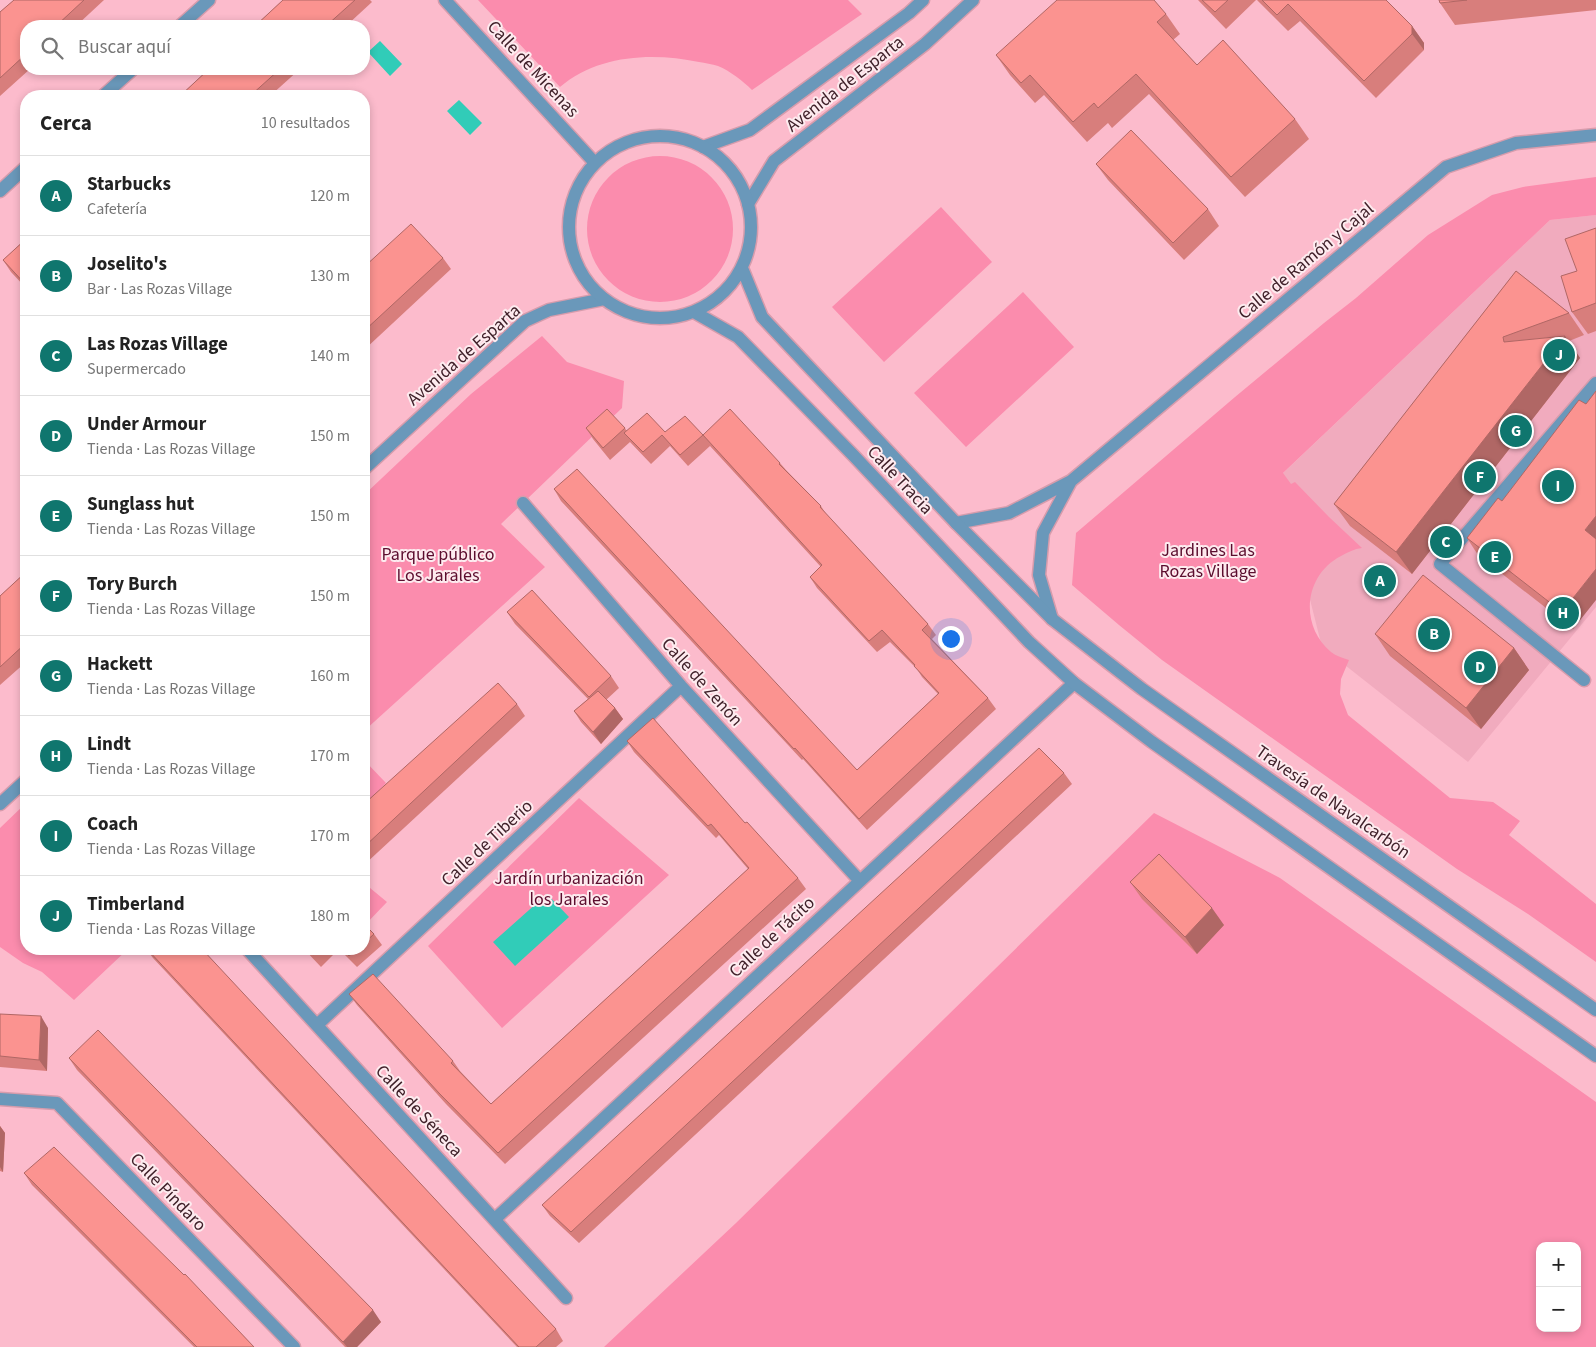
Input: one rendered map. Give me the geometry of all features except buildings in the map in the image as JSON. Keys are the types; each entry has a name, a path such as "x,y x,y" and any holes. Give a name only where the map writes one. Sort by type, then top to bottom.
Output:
{"street":[{"path":"187,20 209,0"},
{"name":"Calle de Micenas","path":"445,0 595,163"},
{"name":"Avenida de Esparta","path":"703,147 750,130 909,13 923,0"},
{"name":"Avenida de Esparta","path":"748,204 774,161 925,44 973,0"},
{"path":"110,90 126,75"},
{"name":"Calle de Ramón y Cajal","path":"956,523 1009,513 1071,481 1446,167 1516,144 1596,135"},
{"path":"666,136 685,140 703,147 723,161 739,181 748,204 751,236 742,268 722,294 694,312 671,318 647,317 624,311 604,299 586,281 574,258 568,233 570,207 579,183 595,163 610,150 628,142 646,137 666,136"},
{"path":"0,191 20,173"},
{"name":"Calle Tracia","path":"742,268 762,317 956,523 1052,619"},
{"name":"Avenida de Esparta","path":"370,463 525,321 549,310 604,299"},
{"name":"Calle Tracia","path":"694,312 738,338 860,463 1029,642 1074,682"},
{"path":"1584,680 1440,564 1596,383"},
{"name":"Calle de Ramón y Cajal","path":"1052,619 1039,575 1043,533 1071,481"},
{"name":"Calle de Zenón","path":"523,503 681,686 860,880"},
{"name":"Travesía de Navalcarbón","path":"1052,619 1142,689 1596,1010"},
{"path":"1074,682 1152,742 1596,1056"},
{"name":"Calle de Tácito","path":"495,1219 1074,682"},
{"name":"Calle de Tiberio","path":"317,1025 681,686"},
{"path":"0,804 20,786"},
{"name":"Calle de Séneca","path":"253,955 566,1298"},
{"name":"Calle Píndaro","path":"0,1099 57,1103 294,1347"}],"shaded area":[{"path":"380,41 402,64 390,76 370,54 370,50"},
{"path":"459,100 482,123 470,135 447,111"},
{"path":"1596,215 1596,607 1468,762 1322,647 1279,477 1550,220"},
{"path":"547,894 569,917 515,966 493,942"}],"green space":[{"path":"478,0 848,0 862,14 752,90 736,76 718,66 663,57 644,57 608,62 575,76 560,87"},
{"path":"660,156 688,161 712,177 728,201 733,229 728,257 712,281 688,297 660,302 632,297 608,281 592,257 587,229 592,201 608,177 632,161"},
{"name":"Jardines Las Rozas Village","path":"1596,177 1596,215 1550,220 1283,473 1291,484 1295,482 1362,548 1346,553 1329,564 1319,575 1310,601 1310,615 1321,641 1331,652 1349,660 1341,679 1340,694 1348,715 1450,798 1493,802 1520,821 1509,835 1596,904 1596,962 1528,914 1457,869 1162,660 1072,585 1076,533 1235,397 1356,298 1428,235 1492,195 1523,187"},
{"path":"941,207 992,262 884,362 832,307"},
{"path":"1023,292 1074,347 966,447 914,393"},
{"name":"Parque público Los Jarales","path":"542,336 567,362 624,381 622,408 501,524 545,567 370,726 370,489 471,394"},
{"path":"370,766 386,783 370,800"},
{"name":"Jardín urbanización los Jarales","path":"579,798 669,875 502,1028 428,946"},
{"path":"20,809 20,955 122,955 74,1000 42,972 23,963 0,947 0,828"},
{"path":"1154,813 1280,878 1596,1102 1596,1347 604,1347 736,1223"},
{"path":"370,888 387,902 370,920"}],"place":[{"name":"Timberland","path":"1559,355"},
{"name":"Hackett","path":"1516,431"},
{"name":"Tory Burch","path":"1480,477"},
{"name":"Coach","path":"1558,486"},
{"name":"Las Rozas Village","path":"1446,542"},
{"name":"Sunglass hut","path":"1495,557"},
{"name":"Starbucks","path":"1380,581"},
{"name":"Lindt","path":"1563,613"},
{"name":"Joselito's","path":"1434,634"},
{"name":"Under Armour","path":"1480,667"}]}
